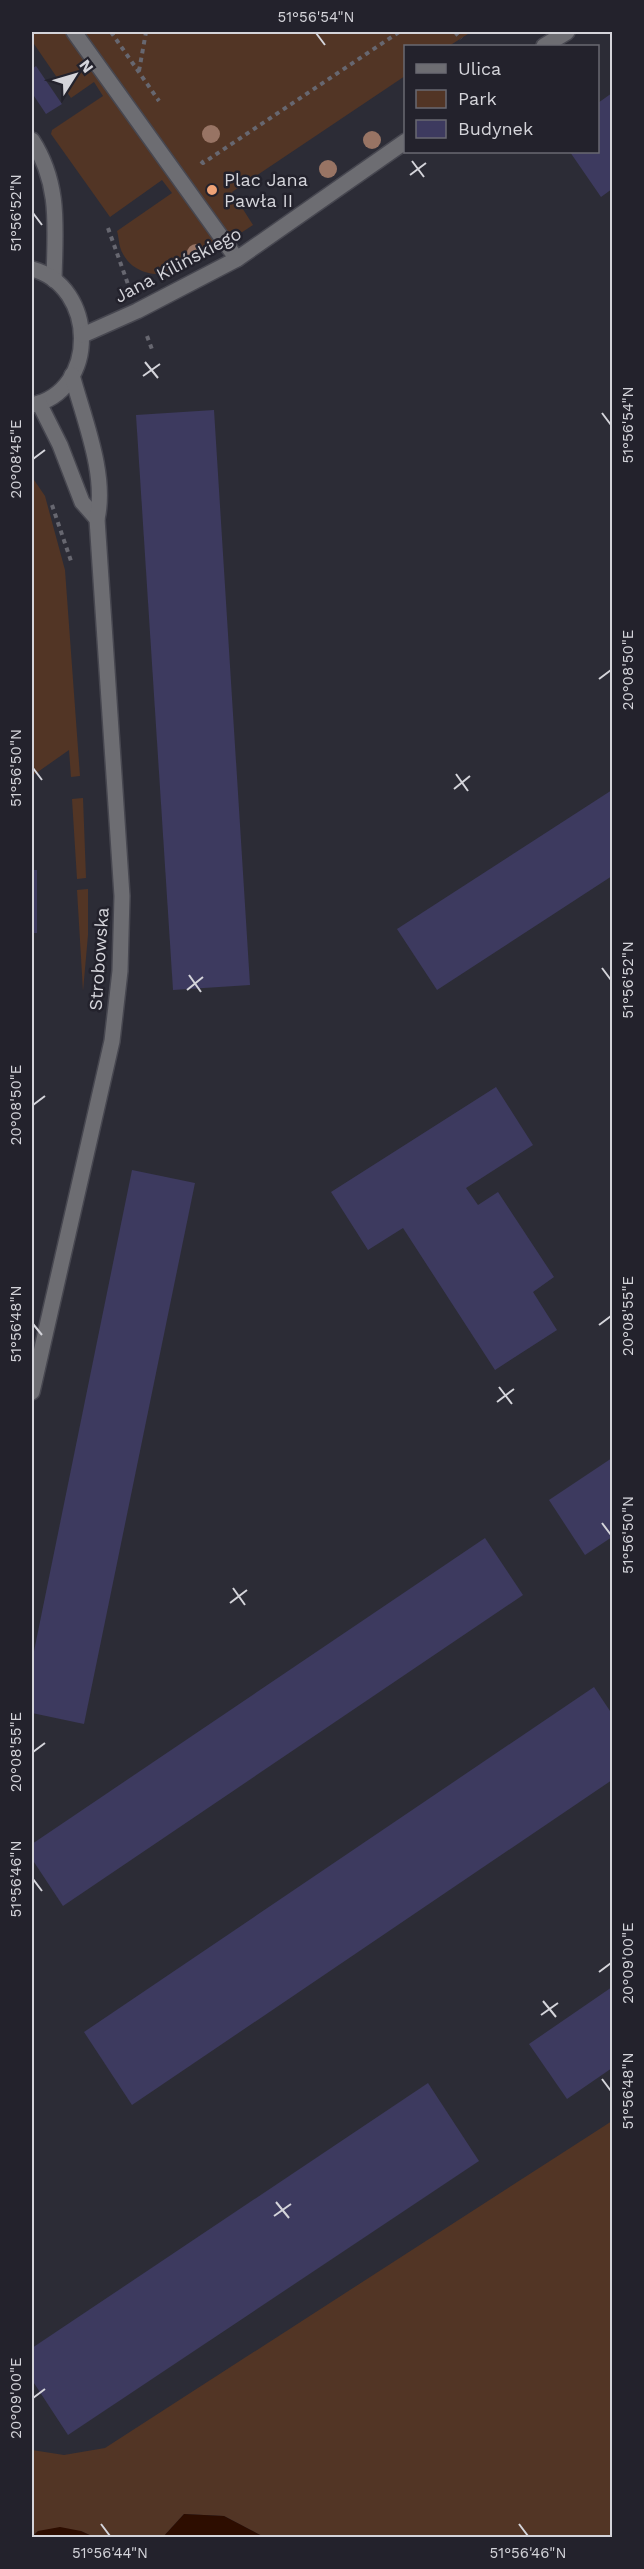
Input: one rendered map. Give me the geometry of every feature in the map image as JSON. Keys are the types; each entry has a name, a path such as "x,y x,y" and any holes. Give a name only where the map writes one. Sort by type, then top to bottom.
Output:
{"street":[{"path":"74,32 237,259"},
{"path":"546,45 567,32"},
{"path":"32,140 42,155 55,196 54,280"},
{"name":"Jana Kilińskiego","path":"83,335 137,311 237,259 404,142"},
{"path":"32,269 54,280 69,296 80,316 83,335 80,355 72,375 61,388 35,404 60,445 82,502 97,519"},
{"name":"Strobowska","path":"32,1392 111,1044 120,971 122,896 97,519 101,500 100,479 72,375"}],"path":[{"path":"111,32 165,109"},
{"path":"139,72 146,32"},
{"path":"196,154 203,164 399,32"},
{"path":"455,32 461,39"},
{"path":"49,495 72,562"}],"green space":[{"path":"32,32 471,32 451,45 404,45 404,77 232,192 253,225 186,269 169,274 152,274 128,262 121,249 117,231 172,193 162,180 110,217 51,134 52,130 103,96 94,82 71,98 32,41"},
{"path":"32,477 45,496 65,570 80,776 71,777 69,750 32,776"},
{"path":"83,798 86,878 77,879 72,799"},
{"path":"88,889 88,935 83,991 77,890"},
{"path":"612,2121 612,2537 264,2537 224,2516 184,2514 163,2537 94,2537 81,2531 38,2531 32,2536 32,2450 64,2455 105,2448"}],"shaded area":[{"path":"184,2514 224,2516 264,2537 163,2537"},
{"path":"60,2527 81,2531 94,2537 32,2537 38,2531"}],"building":[{"path":"36,66 62,104 46,114 32,93 32,69"},
{"path":"612,93 612,189 601,197 571,153 599,153 599,102"},
{"path":"214,410 250,985 173,990 136,415"},
{"path":"612,790 612,876 437,990 397,929"},
{"path":"32,870 37,870 37,933 32,933"},
{"path":"496,1087 533,1145 466,1188 478,1205 498,1192 554,1277 533,1292 557,1330 495,1370 403,1228 368,1250 331,1192"},
{"path":"132,1170 195,1183 84,1724 32,1713 32,1661"},
{"path":"612,1458 612,1537 585,1555 549,1500"},
{"path":"485,1538 523,1595 63,1906 32,1859 32,1844"},
{"path":"594,1687 612,1714 612,1780 132,2105 84,2032"},
{"path":"612,1987 612,2068 567,2099 529,2044"},
{"path":"428,2083 479,2161 68,2435 32,2380 32,2348"}],"place":[{"name":"Plac Jana Pawła II","path":"212,190"}]}
